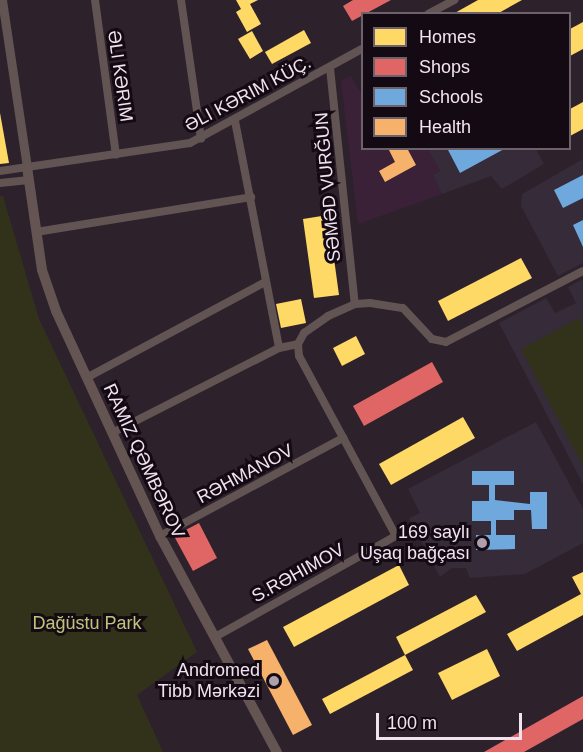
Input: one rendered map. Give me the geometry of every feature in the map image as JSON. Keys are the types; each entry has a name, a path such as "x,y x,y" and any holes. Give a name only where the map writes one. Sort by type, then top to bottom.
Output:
{"main road":[{"name":"RAMIZ QƏMBƏROV","path":"27,167 36,232 50,297 160,536 277,752"}],"street":[{"path":"2,0 27,167"},
{"name":"ƏLI KƏRIM","path":"95,0 116,155"},
{"path":"181,0 201,139"},
{"path":"432,12 454,0"},
{"name":"ƏLI KƏRIM KÜÇ.","path":"0,171 116,155 201,139 361,50"},
{"name":"SƏMƏD VURĞUN","path":"330,68 355,304"},
{"path":"235,121 279,348"},
{"path":"0,183 29,180"},
{"path":"36,232 251,197"},
{"path":"112,433 279,348 298,344 314,326 355,304 387,304 403,308 432,339 446,342 583,271"},
{"path":"88,377 265,282"},
{"path":"298,344 299,356 343,438"},
{"name":"RƏHMANOV","path":"160,536 343,438"},
{"name":"S.RƏHIMOV","path":"215,637 396,536 343,438"}],"shaded area":[{"path":"351,76 361,93 361,150 429,150 440,171 433,175 442,194 358,224 341,81"},
{"path":"429,150 537,150 544,164 502,189 491,176 442,194 433,175 440,171"},
{"path":"583,159 583,263 558,276 521,206 522,194"},
{"path":"583,279 583,484 499,323 546,298 555,313 576,303 568,287"},
{"path":"536,422 583,509 583,543 525,574 470,578 466,568 452,568 440,577 409,518 420,513 408,489"}],"green space":[{"name":"Dağüstu Park","path":"0,196 3,196 39,319 197,652 137,695 163,752 0,752"},
{"path":"579,318 583,326 583,466 521,349"}],"building: Homes":[{"path":"236,0 258,0 250,4 261,24 247,32 236,12 241,9"},
{"path":"478,0 522,0 501,12 457,12"},
{"path":"583,22 583,49 571,55 571,28"},
{"path":"304,30 311,43 272,64 265,52"},
{"path":"252,31 263,51 250,59 238,39"},
{"path":"583,102 583,129 571,135 571,108"},
{"path":"0,113 9,163 0,164"},
{"path":"328,215 339,295 314,298 303,219"},
{"path":"521,258 532,278 448,321 438,301"},
{"path":"301,299 306,323 281,328 276,304"},
{"path":"356,336 365,354 342,366 333,348"},
{"path":"463,417 475,438 391,485 379,464"},
{"path":"399,565 409,585 294,647 283,627"},
{"path":"583,572 583,615 517,651 507,634 581,594 572,577"},
{"path":"476,595 486,612 405,655 396,637"},
{"path":"487,649 500,676 452,700 438,673"},
{"path":"405,655 413,670 330,714 322,699"}],"building: Shops":[{"path":"353,0 391,0 369,12 361,12 361,16 352,21 343,6"},
{"path":"432,362 443,382 364,426 353,406"},
{"path":"199,523 217,558 193,571 174,536"},
{"path":"583,696 583,719 524,752 484,752"}],"building: Schools":[{"path":"448,150 502,150 460,173"},
{"path":"583,175 583,198 563,208 554,190"},
{"path":"583,220 583,247 573,225"},
{"path":"472,471 514,471 514,485 495,485 495,500 530,504 530,492 547,492 547,529 532,529 531,510 514,510 514,520 496,520 496,535 515,535 515,549 476,550 476,535 491,535 491,521 472,521 472,501 489,501 489,485 472,485"}],"building: Health":[{"path":"389,150 408,150 416,165 385,182 379,171 395,162"},
{"path":"267,640 312,725 293,735 248,649"}],"place":[{"name":"169 saylı Uşaq bağçası","path":"482,543"},
{"name":"Andromed Tibb Mərkəzi","path":"274,681"}]}
